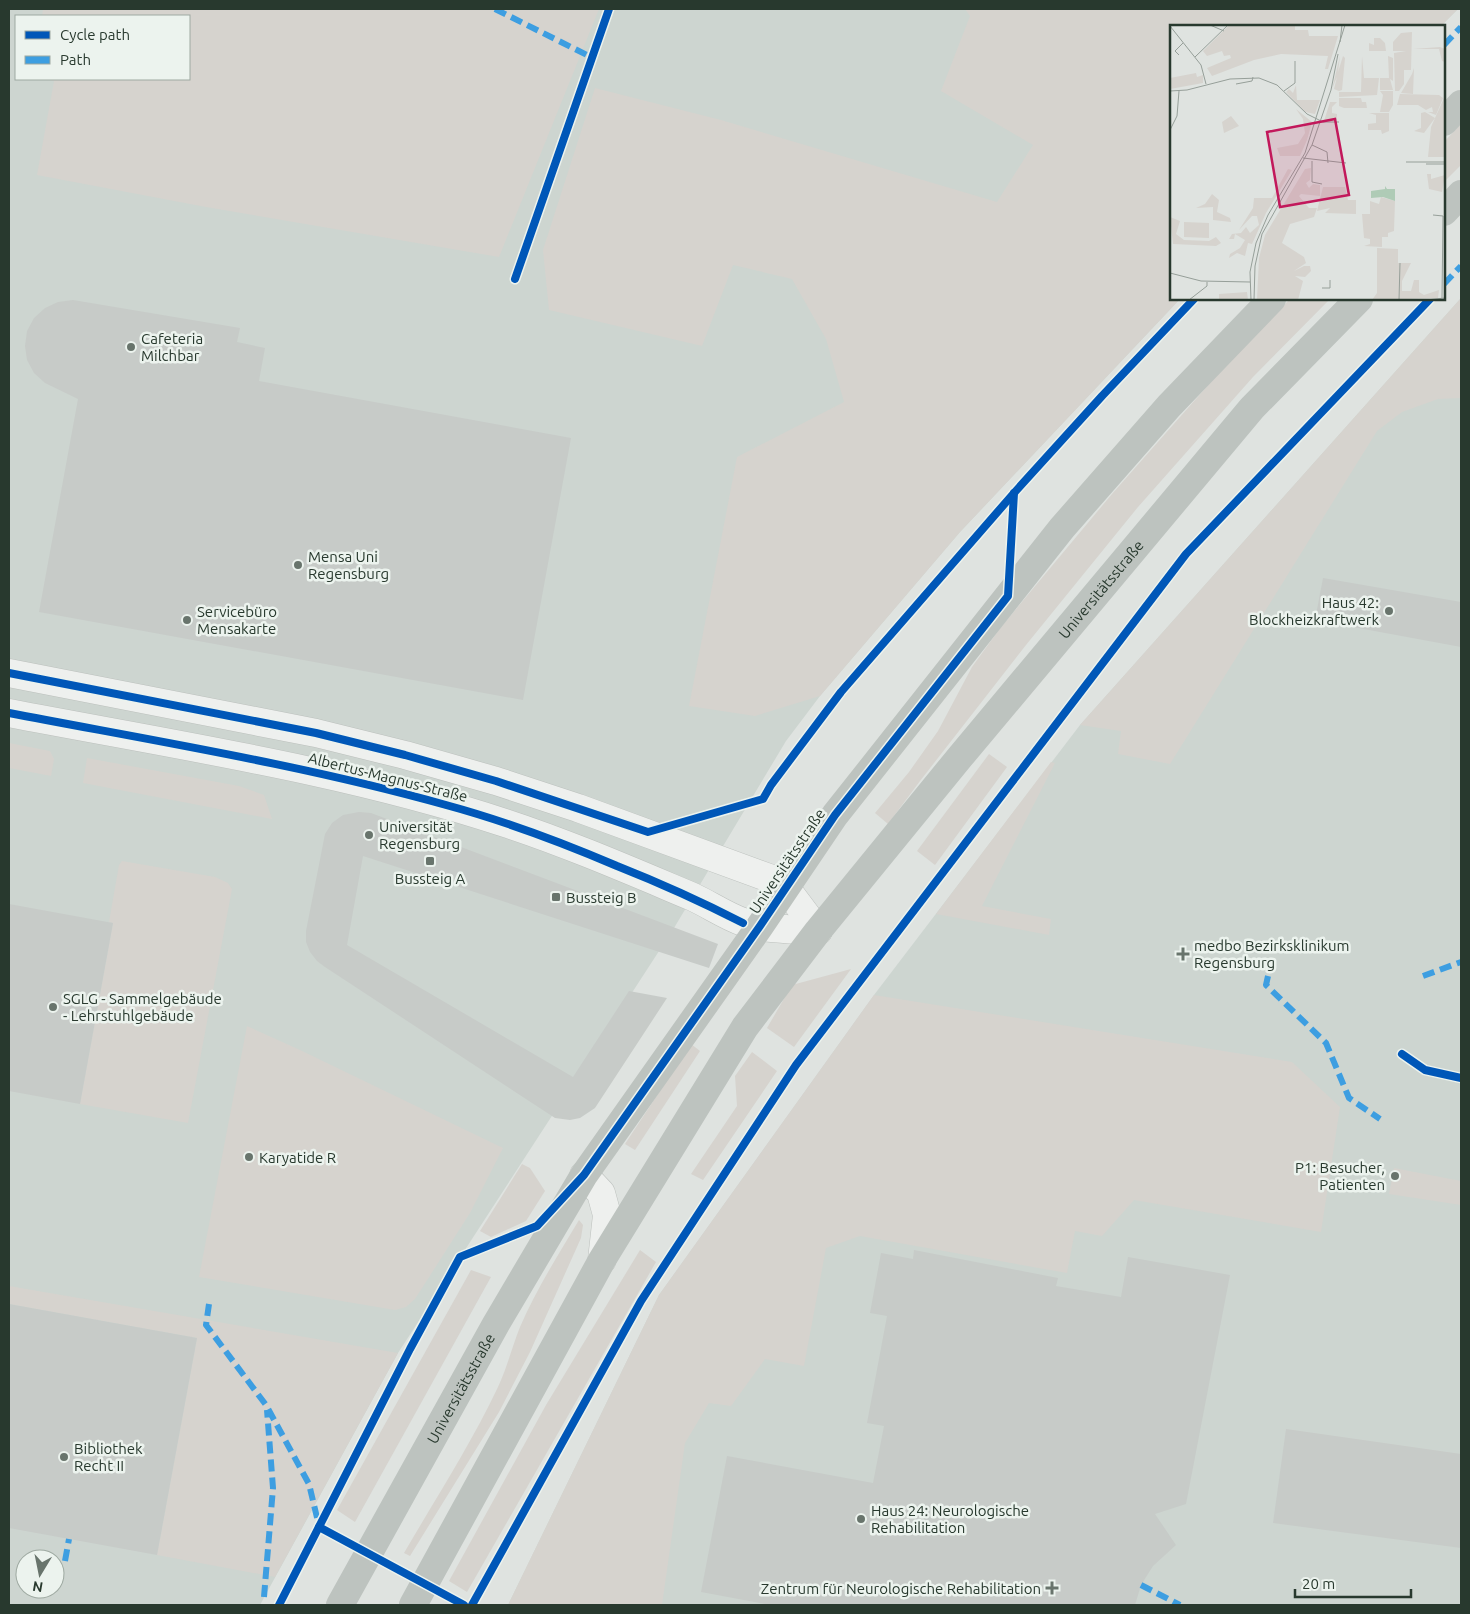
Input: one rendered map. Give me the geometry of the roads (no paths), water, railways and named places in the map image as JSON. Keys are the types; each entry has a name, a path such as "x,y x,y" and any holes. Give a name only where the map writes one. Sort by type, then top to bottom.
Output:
{"street":[{"path":"1445,121 1461,104"},
{"path":"1445,211 1461,194"},
{"name":"Universitätsstraße","path":"340,1605 496,1324 584,1175 760,926 835,815 1062,528 1169,406 1271,300"},
{"name":"Universitätsstraße","path":"414,1605 602,1260 745,1027 818,930 1252,408 1358,300"},
{"name":"Albertus-Magnus-Straße","path":"9,673 316,733 405,755 505,784 648,832 772,878 785,887 818,930"},
{"name":"Albertus-Magnus-Straße","path":"9,713 310,771 447,805 568,845 687,895 743,922 760,926 818,930"},
{"name":"Albertus-Magnus-Straße","path":"310,771 316,733"},
{"name":"Universitätsstraße","path":"584,1175 601,1193 608,1215 602,1260"}],"place":[{"name":"Cafeteria Milchbar","path":"131,347"},
{"name":"Mensa Uni Regensburg","path":"298,565"},
{"name":"Haus 42: Blockheizkraftwerk","path":"1389,611"},
{"name":"Servicebüro Mensakarte","path":"187,620"},
{"name":"Universität Regensburg","path":"369,835"},
{"name":"Bussteig A","path":"430,861"},
{"name":"Bussteig B","path":"556,897"},
{"name":"medbo Bezirksklinikum Regensburg","path":"1183,954"},
{"name":"SGLG - Sammelgebäude - Lehrstuhlgebäude","path":"53,1007"},
{"name":"Karyatide R","path":"249,1157"},
{"name":"P1: Besucher, Patienten","path":"1395,1176"},
{"name":"Bibliothek Recht II","path":"64,1457"},
{"name":"Haus 24: Neurologische Rehabilitation","path":"861,1519"},
{"name":"Zentrum für Neurologische Rehabilitation","path":"1052,1588"}]}
